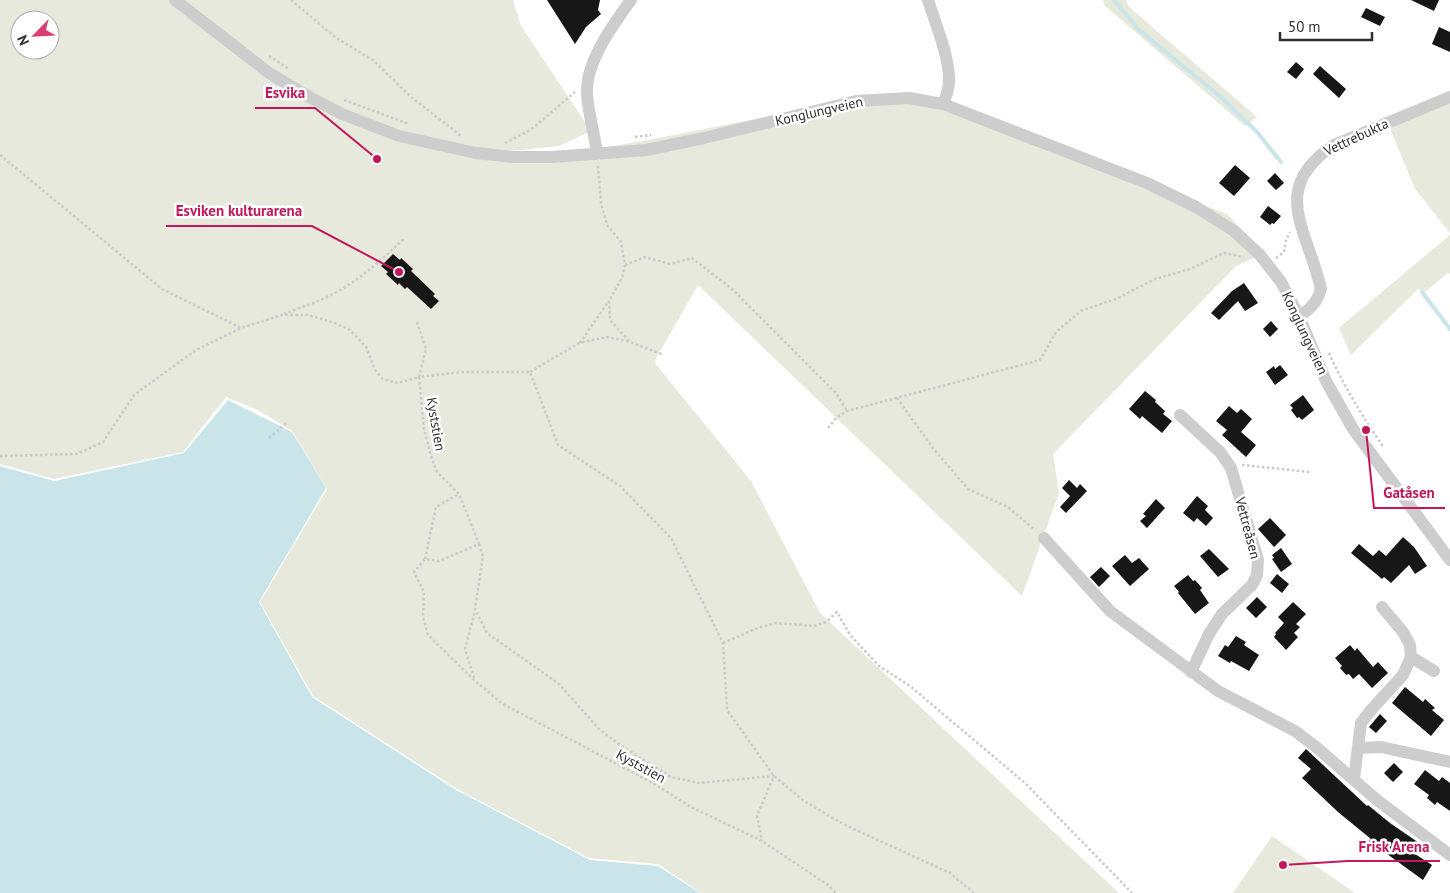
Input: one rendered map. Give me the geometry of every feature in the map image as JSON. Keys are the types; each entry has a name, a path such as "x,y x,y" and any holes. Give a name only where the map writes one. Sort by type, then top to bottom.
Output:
{"street":[{"name":"Konglungveien","path":"175,0 269,72 311,98 342,114 399,136 476,153 512,157 646,150 856,101 909,98 943,104 1147,183 1196,207 1234,231 1260,255 1281,282 1299,316 1326,380 1353,429 1450,560"},
{"path":"597,154 587,91 590,70 600,48 631,0"},
{"path":"928,0 947,62 950,81 948,93 943,104"},
{"name":"Vettrebukta","path":"1299,316 1310,309 1318,299 1321,289 1298,217 1299,184 1306,169 1318,155 1334,145 1450,97"},
{"name":"Vettreåsen","path":"1180,415 1220,452 1231,468 1258,560 1257,575 1252,585 1222,614 1191,672"},
{"path":"1044,538 1110,611 1218,691 1295,731 1398,816 1450,855"},
{"path":"1354,779 1361,723 1403,675 1411,658 1410,645 1403,632 1382,607"},
{"path":"1411,658 1434,671"},
{"path":"1359,748 1381,746 1450,762"}],"path":[{"path":"291,0 335,36 374,60 410,96 462,137"},
{"path":"504,144 532,129 572,96 577,89"},
{"path":"579,343 609,301 622,278 625,265 621,242 608,225 601,203 597,154"},
{"path":"0,155 162,288 241,328"},
{"path":"1276,258 1284,252 1286,240 1298,217"},
{"path":"0,456 76,454 102,442 134,395 196,350 241,328 282,315 330,296 366,273 404,239"},
{"path":"828,428 838,417 847,411 1040,360 1056,332 1081,311 1118,298 1155,279 1190,269 1224,253 1248,258 1260,255"},
{"path":"625,265 645,257 670,264 692,258 732,289 836,393 847,411"},
{"path":"609,301 610,320 630,342"},
{"path":"282,315 308,315 350,330 366,347 375,370 383,379 398,383 462,372 530,372 579,343 607,338 630,342 664,355"},
{"name":"Kyststien","path":"417,322 426,349 419,378 424,429 431,456 437,472 459,494 484,556 475,609 465,649 474,680"},
{"path":"1326,346 1338,373 1359,411 1388,454"},
{"path":"530,372 558,445 620,486 671,538 723,643 727,710 774,776 804,801 843,824 950,873 974,893"},
{"path":"897,398 932,448 968,489 1008,507 1044,538"},
{"path":"269,438 286,423"},
{"path":"1231,468 1242,465 1310,472"},
{"path":"459,494 436,507 425,559 439,561 479,544"},
{"name":"Kyststien","path":"425,559 414,572 424,592 423,617 428,635 474,680 503,704 651,782 691,807 762,841 828,885 836,893"},
{"path":"475,609 487,633 559,684 607,735 671,777 699,783 774,776"},
{"path":"723,643 758,628 776,623 814,626 826,622 837,612 850,635 879,666 910,686 1025,783 1132,893"},
{"path":"762,841 757,816 774,776"}],"shaded area":[{"path":"0,0 513,0 521,26 591,131 559,146 481,154 555,156 643,141 857,99 909,100 973,118 1227,214 1265,253 1236,266 1053,454 1059,493 1022,596 698,285 654,362 751,481 820,613 1119,893 701,893 658,864 589,858 457,789 313,696 260,602 327,489 292,431 258,410 226,397 183,452 54,479 0,464"},
{"path":"1103,0 1126,0 1129,7 1257,117 1245,126 1105,6"},
{"path":"1450,100 1450,233 1415,189 1389,126"},
{"path":"1450,235 1450,274 1448,273 1425,292 1418,289 1351,355 1339,328"},
{"path":"1272,836 1355,893 1233,893"}],"water":[{"path":"228,400 292,432 326,488 259,602 312,697 456,790 590,860 658,866 700,893 0,893 0,466 54,481 184,453"}],"building":[{"path":"547,0 600,0 598,10 601,14 586,27 575,44"},
{"path":"1411,0 1439,0 1434,11"},
{"path":"1366,8 1385,17 1380,26 1361,17"},
{"path":"1439,27 1450,32 1450,52 1432,44"},
{"path":"1296,62 1304,69 1296,79 1287,72"},
{"path":"1320,66 1346,89 1339,98 1313,74"},
{"path":"1235,165 1250,178 1234,196 1219,183"},
{"path":"1275,173 1284,183 1276,190 1267,181"},
{"path":"1268,206 1281,216 1274,224 1270,225 1260,217"},
{"path":"393,254 400,260 401,258 413,269 411,271 435,294 433,296 439,301 431,309 407,287 405,289 399,283 398,285 386,274 388,272 381,266"},
{"path":"1244,283 1258,303 1245,311 1238,301 1219,320 1211,313 1232,291"},
{"path":"1271,321 1278,329 1270,337 1263,329"},
{"path":"1280,365 1288,375 1275,385 1266,372 1274,366 1275,369"},
{"path":"1145,391 1156,400 1155,402 1165,411 1163,414 1172,421 1162,433 1142,416 1140,419 1129,409"},
{"path":"1303,395 1314,410 1302,420 1299,417 1297,418 1290,405"},
{"path":"1229,406 1237,413 1241,409 1252,419 1241,432 1256,445 1246,457 1222,435 1227,430 1216,421"},
{"path":"1069,480 1077,488 1080,484 1087,491 1066,513 1060,507 1070,496 1062,488"},
{"path":"1197,496 1208,506 1205,510 1213,518 1206,526 1197,518 1194,522 1183,513"},
{"path":"1156,499 1165,508 1147,528 1140,521 1146,516 1143,514"},
{"path":"1270,518 1286,535 1274,547 1258,529"},
{"path":"1403,537 1414,547 1427,566 1415,574 1409,565 1391,583 1384,577 1382,579 1351,553 1359,544 1373,556 1379,550 1386,556"},
{"path":"1281,548 1292,564 1281,572 1272,559 1274,558 1272,555"},
{"path":"1209,549 1229,569 1218,577 1200,556"},
{"path":"1125,555 1132,563 1139,558 1149,569 1130,586 1112,566"},
{"path":"1101,567 1110,576 1099,587 1090,577"},
{"path":"1277,574 1289,584 1282,593 1270,583"},
{"path":"1188,575 1202,588 1200,590 1209,603 1195,614 1174,586"},
{"path":"1257,597 1267,607 1256,618 1246,608"},
{"path":"1293,602 1306,614 1296,624 1300,627 1294,633 1298,637 1286,650 1274,637 1275,633 1284,623 1278,617"},
{"path":"1236,636 1246,642 1244,645 1259,655 1249,671 1218,656 1225,645 1228,647"},
{"path":"1350,645 1355,651 1357,648 1373,667 1378,662 1388,673 1372,688 1359,674 1353,679 1340,668 1342,666 1335,658"},
{"path":"1405,687 1423,702 1425,699 1435,708 1432,710 1444,720 1431,736 1392,703"},
{"path":"1380,714 1387,721 1376,733 1369,727"},
{"path":"1306,749 1367,806 1422,845 1415,854 1432,865 1423,880 1369,841 1371,839 1338,812 1302,778 1311,769 1298,758"},
{"path":"1394,763 1403,772 1393,782 1384,773"},
{"path":"1425,770 1439,781 1442,777 1450,783 1450,811 1437,802 1435,805 1427,798 1429,795 1414,784"}],"waterway":[{"path":"1114,0 1138,29 1223,99 1257,132 1281,162"},
{"path":"1422,292 1450,329"}],"place":[{"name":"Esvika","path":"377,159"},
{"name":"Esviken kulturarena","path":"399,272"},
{"name":"Gatåsen","path":"1366,430"},
{"name":"Frisk Arena","path":"1283,865"}]}
